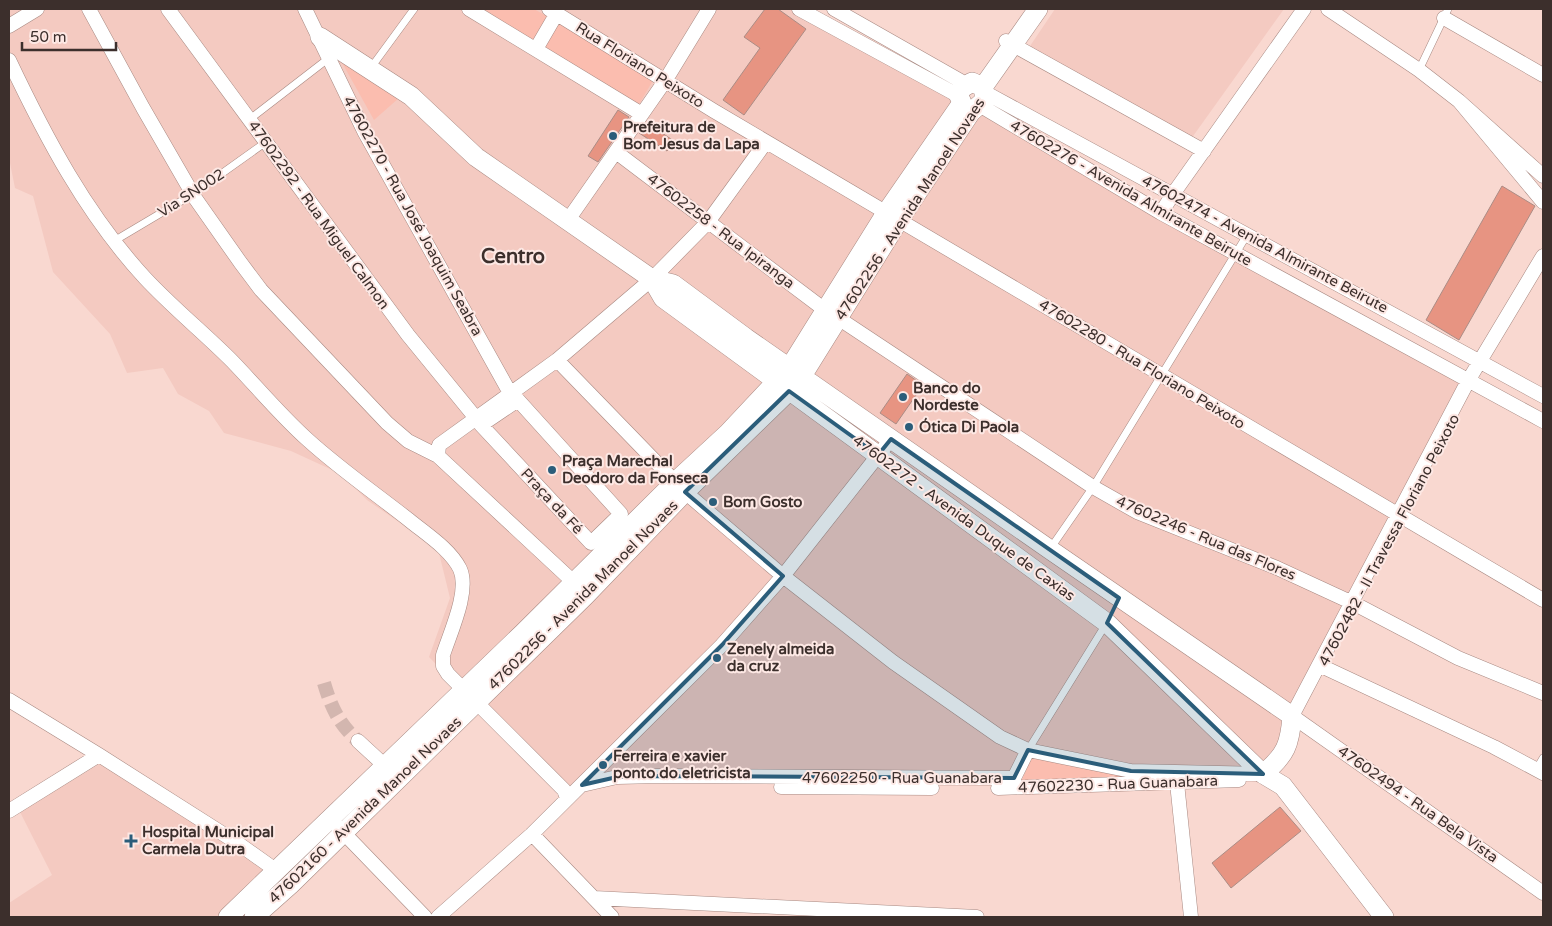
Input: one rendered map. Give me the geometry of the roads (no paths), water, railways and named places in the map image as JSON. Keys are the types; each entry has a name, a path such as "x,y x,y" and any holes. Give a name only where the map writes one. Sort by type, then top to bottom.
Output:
{"street":[{"path":"9,26 37,9"},
{"path":"89,9 143,108 195,196 261,290 388,423 408,441 438,456 580,588"},
{"name":"47602292 - Rua Miguel Calmon","path":"168,9 408,334 481,419"},
{"name":"47602270 - Rua José Joaquim Seabra","path":"305,9 364,131 510,393"},
{"path":"469,9 640,113"},
{"path":"568,220 616,152 640,113 665,80 709,9"},
{"name":"47602276 - Avenida Almirante Beirute","path":"799,9 973,95 1161,213 1384,332 1470,382 1537,417"},
{"path":"834,9 973,95"},
{"path":"1009,42 1027,9"},
{"path":"1009,42 1038,9"},
{"path":"1161,213 1304,9"},
{"path":"1328,9 1419,70 1459,101 1543,176"},
{"path":"536,49 553,11"},
{"name":"Rua Floriano Peixoto","path":"553,11 766,142 893,216"},
{"path":"1446,14 1543,75"},
{"name":"47602272 - Avenida Duque de Caxias","path":"320,37 411,96 476,157 652,279 673,284 1049,550 1292,716"},
{"path":"1009,42 1204,151"},
{"name":"47602256 - Avenida Manoel Novaes","path":"469,696 783,387 796,371 893,216 1009,42"},
{"path":"9,60 38,121 67,174 114,241 163,296 232,361 297,430 324,454 442,546 460,569 463,582 462,593 443,655 443,666 469,696 568,798"},
{"name":"47602474 - Avenida Almirante Beirute","path":"973,95 1173,194 1542,395"},
{"path":"1459,101 1543,202"},
{"path":"438,456 439,445 481,419 510,393 557,360 652,279 708,222 766,142"},
{"name":"47602258 - Rua Ipiranga","path":"616,152 832,314"},
{"name":"47602280 - Rua Floriano Peixoto","path":"893,216 1543,600"},
{"path":"1263,774 1276,763 1291,739 1292,716 1321,666 1480,362 1543,256"},
{"name":"47602272 - Avenida Duque de Caxias","path":"652,279 663,298 1107,623 1263,774"},
{"name":"47602246 - Rua das Flores","path":"832,314 1093,487 1137,512 1188,534 1229,547 1353,603 1458,658 1543,693"},
{"path":"1384,332 1394,314"},
{"path":"557,360 680,487 783,576 892,662 1000,737 1028,750 1131,771 1263,774 1283,786 1384,917"},
{"path":"1537,417 1542,395"},
{"name":"Praça da Fé","path":"518,400 621,514 591,543 481,425 481,419 518,400"},
{"path":"438,917 532,834 722,645 783,576 892,439"},
{"path":"1107,623 1119,598"},
{"path":"1321,666 1541,767"},
{"path":"228,917 277,871 337,826 384,765 469,696"},
{"name":"47602160 - Avenida Manoel Novaes","path":"254,917 290,885 337,826 469,696"},
{"path":"9,700 253,853 277,871"},
{"name":"47602494 - Rua Bela Vista","path":"1292,716 1543,893"},
{"path":"358,740 384,765"},
{"name":"47602250 - Rua Guanabara","path":"1013,783 1028,750"},
{"path":"9,811 99,755"},
{"path":"1263,774 1272,790 1369,917"},
{"name":"47602230 - Rua Guanabara","path":"582,785 1177,784 1234,781 1263,774"},
{"path":"1177,784 1191,917"},
{"path":"337,826 425,917"},
{"path":"532,834 612,917"},
{"path":"594,898 872,914 977,917"}],"lane":[{"path":"370,69 414,9"},
{"path":"1419,70 1446,14"},
{"path":"250,120 330,58"},
{"name":"Via SN002","path":"114,241 195,196 266,142"},
{"path":"1049,550 1093,487 1248,234"},
{"path":"1028,750 1107,623"}],"tunnel":[{"path":"324,683 336,715 358,741"}],"place":[{"name":"Prefeitura de Bom Jesus da Lapa","path":"613,136"},
{"name":"Banco do Nordeste","path":"903,397"},
{"name":"Ótica Di Paola","path":"909,427"},
{"name":"Praça Marechal Deodoro da Fonseca","path":"552,470"},
{"name":"Bom Gosto","path":"713,502"},
{"name":"Zenely almeida da cruz","path":"717,658"},
{"name":"Ferreira e xavier ponto do eletricista","path":"603,765"},
{"name":"Hospital Municipal Carmela Dutra","path":"131,841"}],"district":[{"name":"Centro","path":"513,256"}]}
